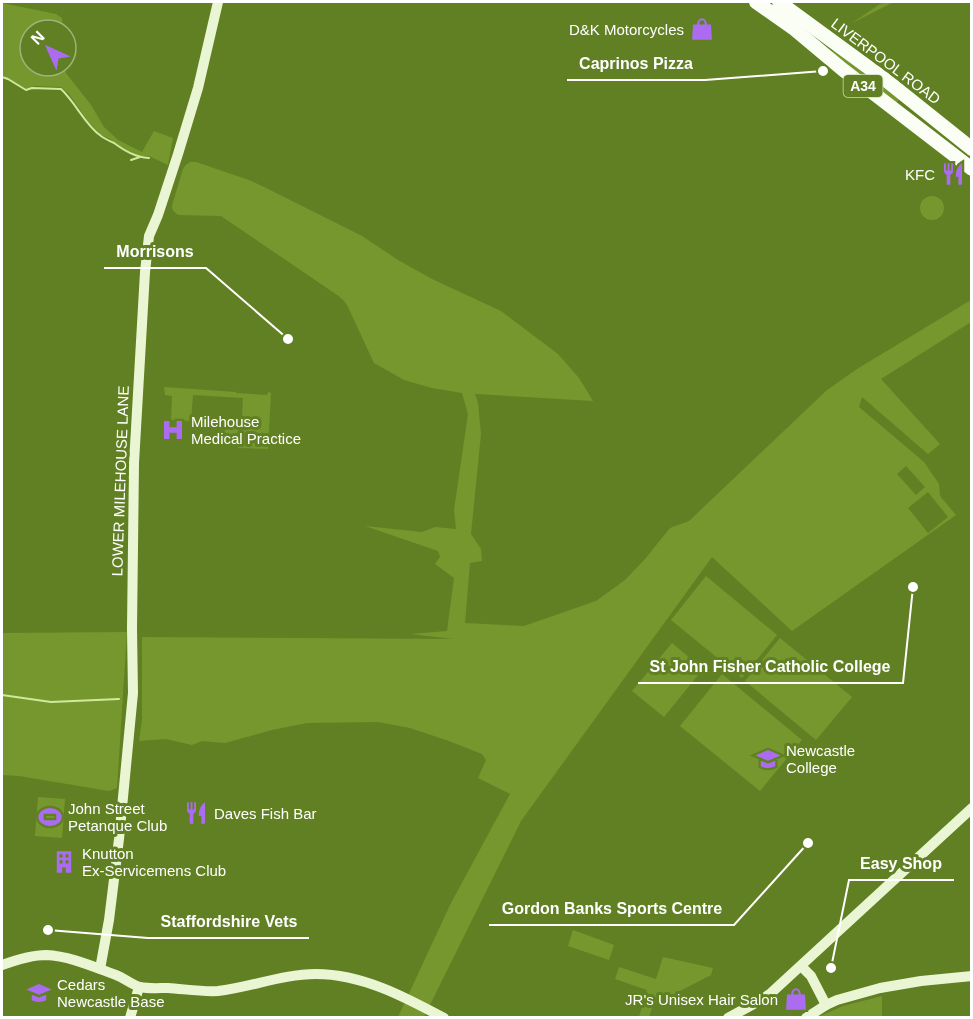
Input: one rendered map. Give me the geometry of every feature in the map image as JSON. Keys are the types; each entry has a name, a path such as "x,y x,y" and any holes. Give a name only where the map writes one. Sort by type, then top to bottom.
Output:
{"highway":[{"name":"LIVERPOOL ROAD","path":"758,2 972,169"},
{"name":"LIVERPOOL ROAD","path":"779,2 880,75 972,149"},
{"path":"927,135 942,124"}],"main road":[{"name":"LOWER MILEHOUSE LANE","path":"100,969 109,920 134,693 132,629 134,463 149,236 158,215 198,88 218,2"},
{"path":"728,1017 761,1000 801,966 972,808"},
{"path":"2,964 45,955 100,969 139,987 216,991 286,976 327,974 379,987 444,1017"},
{"path":"801,966 811,976 826,1005"},
{"path":"806,1017 837,1000 880,988 972,976"},
{"path":"130,1017 139,987"}],"green space":[{"path":"883,2 894,2 852,23"},
{"path":"2,3 56,14 62,18 18,18 18,78 70,78 91,105 104,127 118,140 142,152 154,131 173,138 168,165 149,156 131,153 101,135 61,87 35,86 27,89 2,76"},
{"path":"835,48 900,98 895,105 832,52"},
{"path":"190,162 196,162 264,187 362,236 432,279 501,311 558,354 579,378 593,401 475,394 481,434 471,534 481,549 482,561 470,563 465,623 524,626 596,601 625,580 670,528 689,521 827,390 857,369 971,300 971,322 881,379 940,444 928,454 862,397 859,407 924,462 939,484 940,496 956,515 792,631 712,557 521,821 424,1017 398,1017 451,903 510,794 478,778 486,760 482,754 410,728 378,722 307,723 225,743 202,741 192,745 166,739 139,741 142,720 142,637 453,639 411,634 447,631 454,578 435,564 440,557 438,551 365,526 422,532 435,527 456,529 454,510 468,414 462,393 404,380 374,363 348,307 340,297 221,216 178,215 172,207 183,169","holes":["906,466 925,487 916,495 897,474","928,492 948,517 928,533 908,508"]},
{"path":"932,196 941,199 944,208 941,217 932,220 923,217 920,208 923,199"},
{"path":"164,387 267,395 268,392 271,393 268,449 210,444 211,434 221,434 221,428 211,427 212,417 242,418 243,398 193,395 191,421 171,420 172,396 165,395"},
{"path":"706,576 777,635 742,678 671,620"},
{"path":"127,632 117,788 109,791 2,775 2,633"},
{"path":"780,638 852,697 816,740 745,681"},
{"path":"672,643 703,669 664,717 632,691"},
{"path":"722,674 802,740 760,791 680,726"},
{"name":"John Street Petanque Club","path":"38,797 65,799 62,838 35,836"},
{"path":"573,930 614,945 609,960 568,946"},
{"path":"663,957 713,968 711,975 653,1005 649,1017 639,1017 647,990 615,979 619,967 656,979"},
{"path":"882,996 882,1017 818,1017 843,1006"}],"waterway":[{"path":"2,77 26,90 32,88 61,89 90,126 101,136 130,153 149,158"},
{"path":"131,160 140,157"},
{"path":"2,695 51,702 119,699"}],"place":[{"name":"D&K Motorcycles","path":"702,29"},
{"name":"Caprinos Pizza","path":"823,71"},
{"name":"KFC","path":"953,174"},
{"name":"Morrisons","path":"288,339"},
{"name":"Milehouse Medical Practice","path":"173,430"},
{"name":"St John Fisher Catholic College","path":"913,587"},
{"name":"Newcastle College","path":"768,759"},
{"name":"Daves Fish Bar","path":"196,813"},
{"name":"John Street Petanque Club","path":"50,817"},
{"name":"Gordon Banks Sports Centre","path":"808,843"},
{"name":"Knutton Ex-Servicemens Club","path":"64,862"},
{"name":"Staffordshire Vets","path":"48,930"},
{"name":"Easy Shop","path":"831,968"},
{"name":"Cedars Newcastle Base","path":"39,993"},
{"name":"JR's Unisex Hair Salon","path":"796,999"}]}
